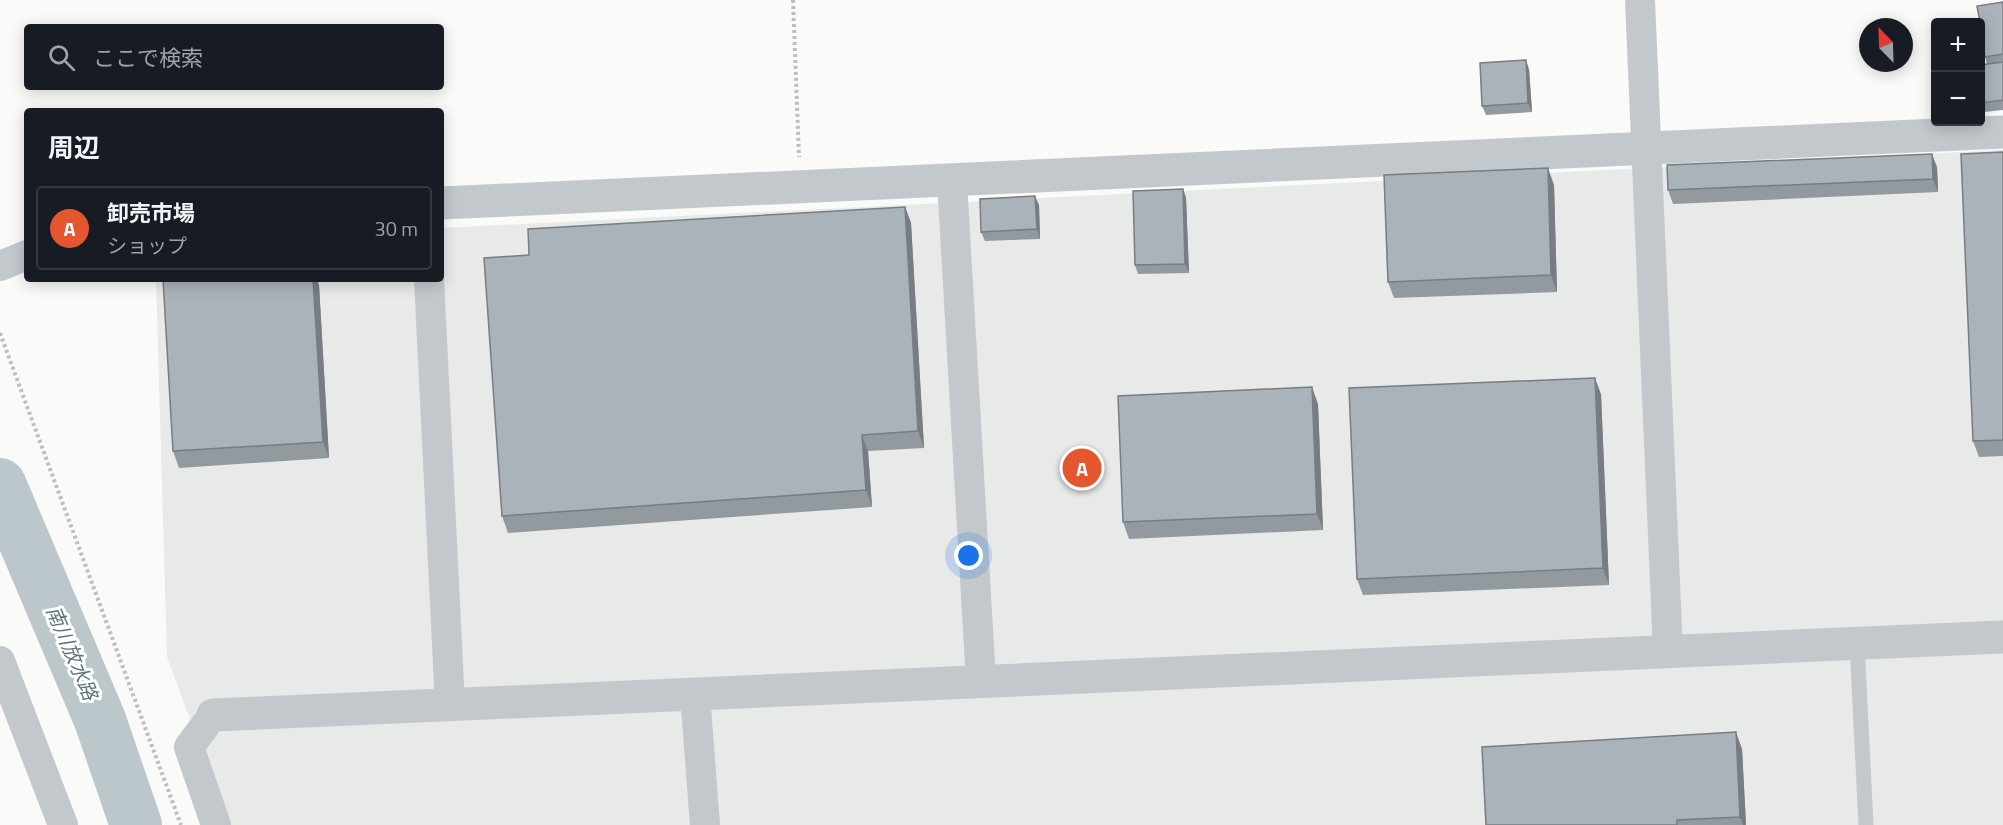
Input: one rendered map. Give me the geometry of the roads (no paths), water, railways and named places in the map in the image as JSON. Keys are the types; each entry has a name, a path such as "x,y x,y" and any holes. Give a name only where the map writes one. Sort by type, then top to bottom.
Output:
{"street":[{"path":"1640,0 1668,652"},
{"path":"444,203 2003,132"},
{"path":"952,181 981,682"},
{"path":"0,266 24,256"},
{"path":"429,282 450,705"},
{"path":"216,825 189,747 213,715 2003,637"},
{"path":"0,662 63,825"},
{"path":"695,694 705,825"}],"lane":[{"path":"1857,644 1866,825"}],"waterway":[{"name":"南川放水路","path":"0,484 100,720 136,825"}],"place":[{"name":"卸売市場","path":"1082,468"}]}
